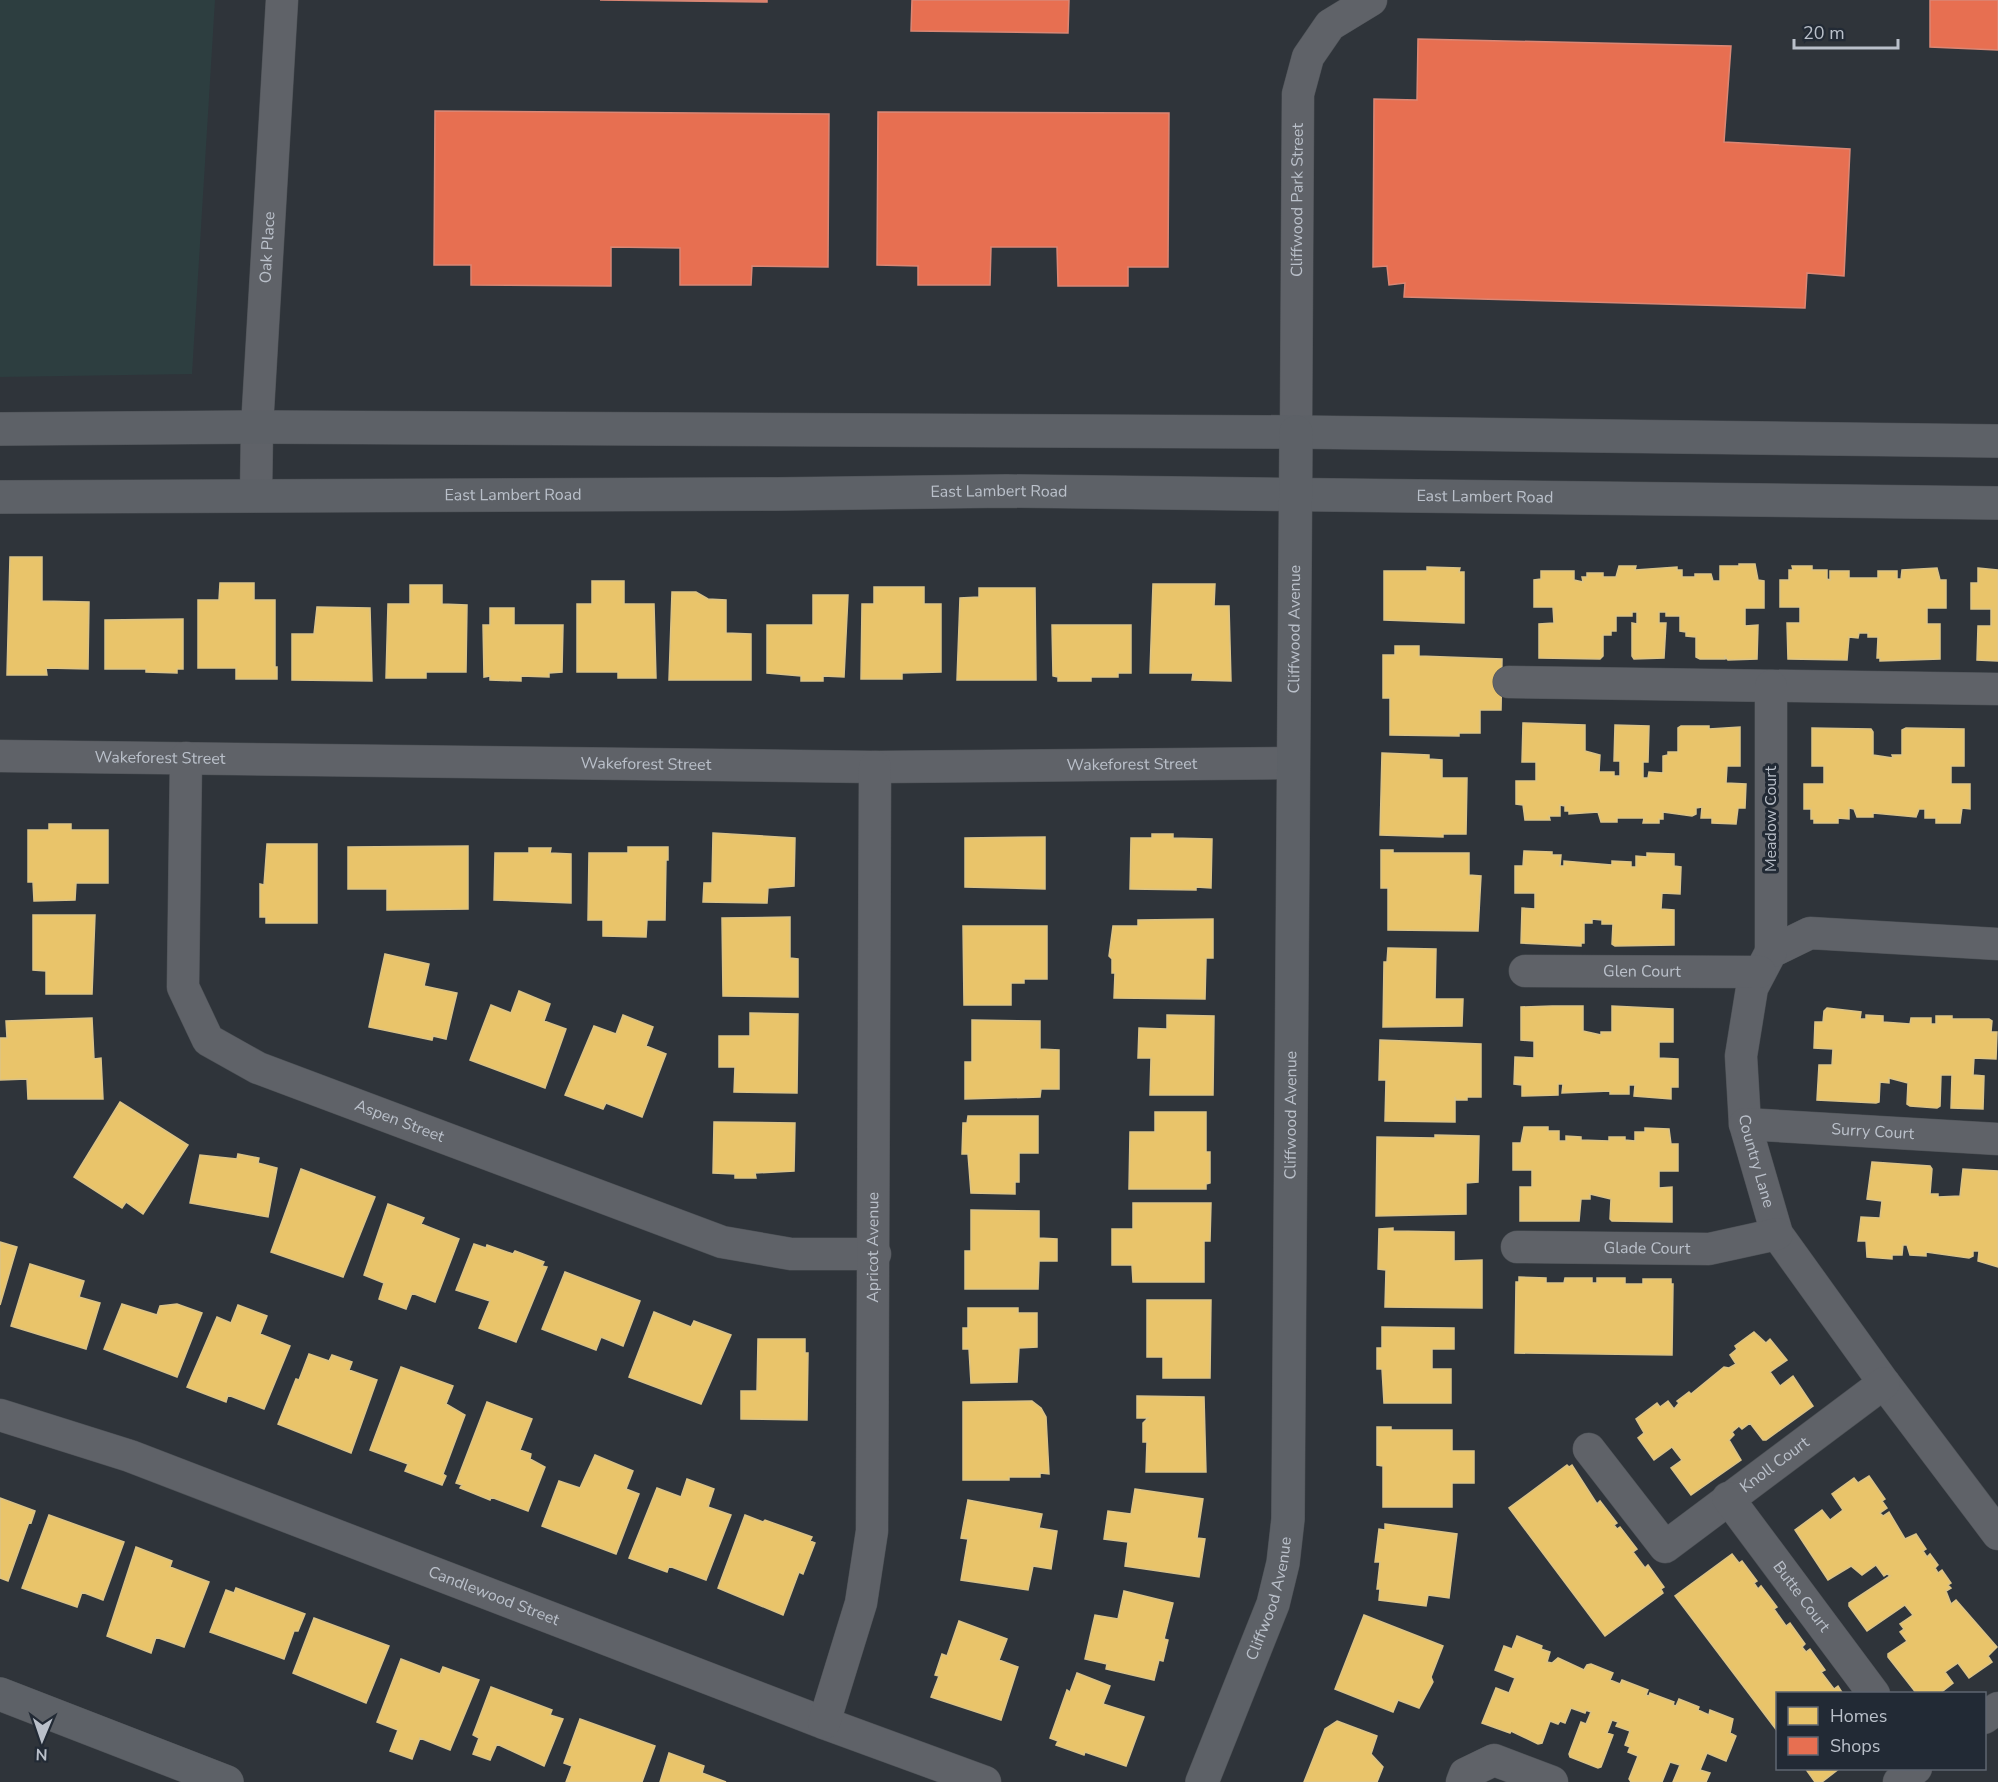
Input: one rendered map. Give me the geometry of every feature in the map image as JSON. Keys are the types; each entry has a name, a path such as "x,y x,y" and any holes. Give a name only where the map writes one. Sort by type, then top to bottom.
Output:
{"main road":[{"path":"0,429 257,427 1296,432 1998,441"},
{"name":"Cliffwood Avenue","path":"1202,1782 1273,1604 1283,1563 1288,1519 1296,432"},
{"name":"East Lambert Road","path":"0,496 777,494 1007,491 1998,503"},
{"path":"0,1694 227,1782"}],"street":[{"name":"Oak Place","path":"256,495 257,427 282,0"},
{"name":"Cliffwood Park Street","path":"1296,432 1298,94 1308,57 1330,25 1371,0"},
{"path":"1509,682 1998,689"},
{"name":"Meadow Court","path":"1765,962 1771,686"},
{"name":"Wakeforest Street","path":"0,756 875,767 1292,763"},
{"name":"Aspen Street","path":"186,758 183,987 208,1040 258,1068 722,1242 791,1254 875,1254"},
{"name":"Apricot Avenue","path":"824,1723 861,1603 872,1531 875,1254 875,767"},
{"path":"1765,962 1810,933 1998,944"},
{"name":"Glen Court","path":"1525,971 1765,962"},
{"name":"Country Lane","path":"1765,962 1752,988 1742,1056 1745,1124 1777,1234 1884,1383 1998,1534"},
{"name":"Surry Court","path":"1745,1124 1998,1139"},
{"name":"Glade Court","path":"1517,1247 1709,1249 1777,1234"},
{"name":"Knoll Court","path":"1589,1449 1665,1547 1884,1383"},
{"name":"Candlewood Street","path":"0,1415 130,1456 824,1723 986,1782"},
{"name":"Butte Court","path":"1728,1498 1874,1692"},
{"path":"1986,1716 1998,1707"},
{"path":"1462,1782 1465,1774 1494,1760 1552,1782"},
{"path":"1899,1782 1914,1770"}],"shaded area":[{"path":"0,0 215,0 192,374 0,377"}],"building: Homes":[{"path":"10,557 42,557 42,601 89,602 88,669 46,668 47,675 7,675"},
{"path":"1739,564 1755,564 1758,580 1764,581 1764,608 1745,608 1745,626 1758,625 1757,659 1728,660 1725,657 1725,659 1700,659 1696,657 1696,637 1686,636 1686,632 1680,631 1680,616 1666,616 1666,612 1659,612 1659,623 1666,623 1664,658 1634,659 1632,656 1632,623 1637,624 1637,612 1632,612 1632,616 1616,616 1616,631 1611,631 1611,635 1603,635 1603,656 1600,659 1539,658 1539,624 1554,623 1553,607 1534,607 1534,580 1541,579 1541,571 1574,571 1574,580 1583,582 1582,577 1587,577 1587,573 1603,573 1603,577 1616,577 1619,566 1636,566 1635,570 1677,567 1677,570 1682,570 1682,577 1711,574 1713,581 1720,581 1720,566 1739,566"},
{"path":"1792,566 1812,566 1812,570 1827,570 1827,579 1830,580 1830,571 1849,571 1849,578 1878,578 1878,571 1897,571 1897,579 1901,579 1902,570 1937,568 1940,580 1946,580 1946,608 1927,608 1927,624 1940,624 1940,659 1880,661 1880,658 1877,658 1878,637 1868,637 1868,633 1859,633 1858,638 1849,637 1847,660 1788,659 1787,623 1800,623 1800,607 1780,607 1780,580 1789,580 1789,570 1793,570"},
{"path":"1427,567 1460,568 1459,572 1464,572 1464,623 1384,620 1384,571 1427,571"},
{"path":"1978,568 1998,570 1998,661 1977,660 1978,626 1991,626 1991,609 1971,609 1971,583 1978,583"},
{"path":"592,581 624,581 624,604 654,604 656,678 618,678 618,672 577,672 577,604 592,604"},
{"path":"220,583 254,583 254,600 275,600 277,679 236,679 236,668 198,668 198,600 219,600"},
{"path":"1153,584 1215,584 1214,606 1229,606 1231,681 1192,680 1193,673 1150,673"},
{"path":"410,585 442,585 442,604 467,605 466,672 426,672 426,678 386,678 388,604 410,604"},
{"path":"874,587 924,587 924,604 941,604 941,672 902,673 902,679 861,679 862,604 874,604"},
{"path":"979,588 1035,588 1036,680 957,680 960,598 979,597"},
{"path":"672,592 696,592 708,599 726,600 726,633 751,634 751,680 669,680"},
{"path":"813,595 848,595 844,677 823,676 823,681 801,681 801,676 767,673 767,625 813,625"},
{"path":"317,607 370,608 372,681 292,680 292,634 314,634"},
{"path":"490,608 514,608 514,625 563,625 562,672 549,673 549,677 521,676 521,681 490,680 490,676 484,677 483,625 490,625"},
{"path":"183,619 183,669 177,669 177,673 146,672 146,669 105,669 105,620"},
{"path":"1052,625 1131,625 1131,673 1118,673 1118,677 1091,677 1091,681 1058,681 1058,677 1053,676"},
{"path":"1395,646 1419,646 1419,656 1502,659 1501,710 1480,710 1480,733 1459,733 1459,736 1390,735 1390,698 1383,698 1383,655 1395,655"},
{"path":"1523,723 1585,725 1585,751 1600,755 1599,772 1614,772 1614,776 1620,776 1620,761 1614,761 1615,725 1649,726 1648,762 1643,762 1643,778 1648,778 1649,772 1663,773 1663,756 1668,755 1668,752 1678,752 1678,728 1681,726 1709,726 1709,729 1740,727 1740,766 1727,766 1726,783 1746,784 1745,808 1738,808 1736,824 1712,823 1712,818 1701,818 1702,807 1696,808 1696,814 1692,816 1663,812 1663,819 1659,819 1659,823 1643,823 1644,818 1617,818 1617,822 1601,822 1598,812 1569,814 1569,811 1565,811 1565,806 1560,805 1560,816 1549,816 1550,820 1525,820 1523,805 1516,804 1516,781 1536,781 1536,762 1522,762"},
{"path":"1812,728 1871,729 1873,755 1893,758 1892,755 1902,755 1902,730 1906,728 1964,729 1964,766 1951,766 1951,784 1970,784 1970,809 1962,808 1960,823 1936,823 1936,818 1925,818 1925,809 1919,809 1916,817 1873,813 1873,817 1857,817 1854,809 1849,808 1849,819 1838,818 1838,823 1814,823 1814,819 1811,819 1811,809 1804,809 1804,784 1824,784 1824,766 1812,766"},
{"path":"1382,753 1429,755 1429,759 1442,760 1442,778 1467,778 1466,834 1443,834 1443,837 1380,835"},
{"path":"49,824 71,824 71,830 108,830 108,883 76,883 75,900 34,901 33,882 28,882 28,830 49,830"},
{"path":"713,833 795,838 794,886 768,888 767,903 703,902 704,883 712,883"},
{"path":"1152,834 1173,834 1173,838 1212,839 1211,888 1196,887 1196,890 1130,889 1131,838 1152,838"},
{"path":"1045,837 1045,889 965,887 965,838"},
{"path":"267,844 317,844 317,923 266,923 266,917 260,917 260,884 264,885"},
{"path":"468,846 468,909 387,910 387,889 348,889 348,847"},
{"path":"628,847 668,847 665,920 647,920 646,937 603,936 603,920 588,920 589,853 628,853"},
{"path":"529,848 551,848 550,853 571,854 571,903 494,900 495,853 529,853"},
{"path":"1381,850 1393,850 1393,853 1469,853 1469,875 1481,876 1478,931 1388,930 1388,888 1381,888"},
{"path":"1524,851 1552,852 1552,855 1561,855 1560,866 1564,866 1564,861 1612,865 1612,861 1631,862 1631,867 1636,867 1636,856 1647,857 1647,853 1674,854 1674,866 1681,867 1680,894 1662,893 1661,909 1674,910 1674,945 1615,946 1612,944 1613,924 1602,924 1602,920 1592,919 1592,923 1584,923 1584,943 1581,943 1581,946 1521,943 1522,908 1535,909 1535,893 1515,893 1515,866 1523,866"},
{"path":"33,915 95,915 92,994 46,994 46,971 33,970"},
{"path":"790,917 790,958 798,959 798,997 723,996 722,918"},
{"path":"1213,919 1213,958 1206,958 1205,999 1114,998 1115,973 1112,973 1112,959 1109,956 1113,926 1138,926 1138,920"},
{"path":"963,926 1047,926 1047,979 1024,979 1024,983 1011,983 1011,1005 964,1005"},
{"path":"1388,948 1436,949 1435,999 1463,999 1462,1026 1383,1027 1384,962 1387,962"},
{"path":"385,954 429,964 424,986 457,993 446,1039 433,1036 432,1040 369,1027"},
{"path":"519,991 550,1004 544,1021 566,1029 545,1088 470,1060 491,1005 511,1013"},
{"path":"1583,1006 1583,1031 1601,1035 1601,1032 1612,1032 1612,1006 1673,1009 1673,1042 1659,1042 1659,1058 1678,1059 1678,1087 1671,1087 1671,1099 1634,1096 1635,1085 1629,1085 1629,1094 1610,1094 1610,1091 1562,1093 1563,1084 1558,1084 1558,1095 1522,1096 1522,1085 1514,1084 1515,1057 1534,1058 1534,1041 1521,1040 1521,1007"},
{"path":"1827,1008 1861,1012 1860,1019 1866,1019 1866,1015 1883,1016 1883,1022 1910,1024 1911,1018 1931,1018 1931,1024 1936,1024 1936,1016 1952,1016 1952,1019 1989,1019 1992,1021 1991,1032 1997,1032 1996,1059 1974,1058 1973,1075 1984,1076 1983,1109 1951,1108 1952,1075 1941,1075 1940,1106 1937,1108 1910,1106 1907,1104 1908,1083 1889,1078 1889,1083 1880,1082 1879,1102 1876,1103 1817,1100 1819,1065 1832,1065 1833,1049 1814,1048 1815,1022 1823,1022 1824,1011"},
{"path":"750,1013 798,1014 797,1093 734,1092 735,1067 719,1067 719,1036 750,1036"},
{"path":"623,1015 653,1027 646,1046 666,1054 642,1117 606,1103 603,1109 565,1095 594,1026 616,1034"},
{"path":"1167,1015 1214,1016 1213,1095 1150,1095 1151,1058 1138,1058 1139,1028 1167,1029"},
{"path":"92,1018 94,1059 101,1058 103,1099 28,1099 27,1079 0,1080 0,1038 7,1038 6,1021"},
{"path":"972,1020 1040,1021 1040,1049 1059,1050 1059,1089 1041,1089 1040,1097 965,1099 965,1062 972,1062"},
{"path":"1380,1040 1481,1044 1481,1097 1456,1100 1455,1097 1455,1122 1385,1121 1386,1080 1379,1080"},
{"path":"120,1102 188,1145 143,1214 126,1202 122,1208 74,1177"},
{"path":"1155,1112 1206,1112 1206,1152 1210,1152 1210,1183 1206,1184 1206,1189 1129,1189 1130,1132 1155,1132"},
{"path":"968,1116 1038,1116 1038,1153 1019,1153 1019,1182 1015,1182 1015,1194 971,1193 968,1154 962,1154 963,1123 967,1123"},
{"path":"714,1122 795,1123 794,1171 755,1173 756,1178 735,1178 735,1174 713,1173"},
{"path":"1524,1127 1548,1127 1548,1131 1559,1131 1559,1141 1566,1141 1566,1136 1581,1137 1581,1140 1609,1141 1609,1137 1625,1137 1625,1140 1635,1141 1635,1132 1645,1132 1645,1128 1669,1129 1671,1144 1678,1144 1678,1171 1659,1171 1659,1188 1672,1187 1672,1222 1612,1221 1610,1219 1611,1199 1590,1194 1590,1199 1581,1199 1579,1221 1520,1221 1520,1187 1532,1187 1532,1170 1513,1170 1513,1143 1521,1143"},
{"path":"1435,1135 1479,1136 1478,1182 1466,1183 1466,1214 1376,1216 1377,1137 1435,1138"},
{"path":"238,1154 259,1158 258,1163 277,1168 268,1217 190,1203 200,1155 237,1159"},
{"path":"1872,1162 1930,1166 1932,1169 1930,1194 1938,1194 1938,1197 1960,1196 1963,1169 1998,1171 1998,1267 1978,1261 1979,1251 1973,1251 1973,1256 1969,1258 1926,1252 1926,1256 1910,1255 1907,1245 1903,1245 1902,1255 1892,1255 1892,1259 1867,1257 1866,1241 1858,1241 1861,1217 1880,1218 1882,1201 1867,1199"},
{"path":"301,1169 375,1197 343,1277 271,1252"},
{"path":"1133,1203 1211,1203 1210,1241 1204,1241 1204,1282 1133,1282 1132,1265 1112,1265 1112,1229 1133,1229"},
{"path":"388,1204 424,1218 421,1224 459,1239 435,1302 412,1293 406,1309 379,1299 384,1283 364,1275"},
{"path":"971,1210 1039,1211 1039,1238 1057,1239 1057,1261 1039,1261 1038,1289 965,1289 965,1251 971,1251"},
{"path":"1393,1228 1393,1231 1454,1232 1454,1261 1482,1260 1482,1308 1385,1307 1386,1270 1378,1269 1379,1229"},
{"path":"0,1242 17,1247 0,1305"},
{"path":"474,1244 486,1248 487,1245 513,1254 515,1251 544,1262 542,1266 547,1267 516,1342 479,1328 490,1301 456,1290"},
{"path":"30,1264 84,1281 79,1297 100,1303 86,1349 11,1326"},
{"path":"565,1272 640,1301 623,1346 601,1337 596,1350 542,1329"},
{"path":"1519,1277 1546,1278 1546,1283 1564,1283 1565,1278 1592,1278 1592,1283 1597,1283 1597,1278 1625,1278 1625,1284 1643,1284 1643,1279 1671,1279 1671,1284 1673,1284 1672,1355 1515,1353 1516,1282 1519,1282"},
{"path":"1147,1300 1211,1300 1210,1378 1163,1378 1163,1357 1147,1357"},
{"path":"122,1304 157,1315 160,1306 177,1304 202,1313 177,1377 104,1349"},
{"path":"238,1305 267,1316 260,1334 290,1346 264,1409 228,1395 226,1402 187,1387 217,1317 231,1323"},
{"path":"968,1308 1018,1308 1018,1313 1037,1313 1037,1347 1019,1348 1017,1382 971,1383 969,1349 963,1349 963,1328 968,1328"},
{"path":"654,1312 691,1327 694,1321 731,1335 701,1404 629,1377"},
{"path":"1382,1327 1454,1328 1454,1349 1432,1349 1432,1369 1451,1369 1451,1403 1384,1403 1382,1369 1377,1369 1377,1348 1382,1348"},
{"path":"1754,1332 1766,1343 1770,1339 1787,1360 1770,1372 1780,1386 1793,1376 1813,1406 1766,1440 1763,1440 1750,1423 1742,1429 1739,1426 1732,1432 1734,1435 1729,1440 1741,1460 1691,1495 1671,1468 1682,1460 1672,1447 1654,1460 1638,1438 1644,1433 1636,1419 1657,1403 1660,1407 1668,1401 1674,1409 1679,1403 1677,1401 1689,1392 1691,1394 1724,1367 1729,1368 1736,1364 1730,1355 1737,1349 1735,1346"},
{"path":"758,1339 805,1339 805,1353 808,1353 807,1420 741,1419 741,1391 757,1391"},
{"path":"309,1354 329,1361 332,1355 352,1362 349,1370 377,1380 351,1453 278,1424"},
{"path":"401,1367 453,1386 446,1404 465,1415 443,1474 446,1476 442,1485 405,1471 408,1464 370,1450"},
{"path":"1137,1396 1204,1397 1206,1472 1146,1472 1147,1442 1143,1442 1143,1423 1148,1418 1137,1418"},
{"path":"1032,1401 1041,1408 1046,1417 1049,1474 1040,1473 1040,1477 1009,1477 1009,1480 963,1480 963,1402"},
{"path":"487,1402 532,1419 520,1450 531,1454 530,1459 545,1467 528,1511 491,1497 490,1500 460,1488 462,1485 456,1483"},
{"path":"1377,1427 1391,1427 1391,1430 1452,1430 1452,1451 1474,1451 1474,1483 1452,1483 1452,1507 1383,1507 1383,1466 1377,1465"},
{"path":"595,1455 633,1471 626,1489 639,1494 616,1554 542,1526 559,1481 580,1488"},
{"path":"1567,1465 1569,1467 1572,1465 1597,1504 1600,1501 1617,1523 1614,1525 1617,1529 1620,1527 1637,1549 1633,1552 1645,1568 1648,1565 1664,1587 1661,1589 1663,1593 1605,1636 1509,1508"},
{"path":"1869,1476 1885,1499 1882,1501 1887,1508 1880,1513 1883,1516 1889,1512 1905,1539 1916,1534 1926,1549 1923,1551 1927,1557 1930,1554 1938,1565 1935,1568 1938,1573 1942,1570 1951,1583 1948,1585 1951,1588 1946,1591 1951,1604 1956,1600 1997,1647 1988,1656 1992,1662 1969,1678 1958,1663 1945,1672 1953,1683 1942,1692 1915,1692 1888,1657 1888,1654 1907,1641 1900,1632 1904,1629 1900,1624 1913,1615 1905,1605 1867,1631 1849,1606 1849,1603 1890,1576 1887,1574 1884,1576 1876,1565 1862,1575 1851,1566 1828,1580 1795,1530 1822,1510 1830,1520 1843,1510 1832,1494 1854,1478 1858,1483"},
{"path":"687,1479 714,1489 708,1507 731,1515 706,1580 669,1566 667,1572 629,1558 657,1488 681,1497"},
{"path":"1135,1489 1203,1499 1197,1538 1205,1539 1199,1577 1125,1566 1128,1542 1104,1539 1108,1511 1131,1514"},
{"path":"0,1498 35,1511 8,1581 0,1578"},
{"path":"968,1500 1042,1514 1039,1528 1057,1531 1051,1569 1033,1566 1028,1590 961,1580 968,1539 961,1538"},
{"path":"49,1515 124,1542 103,1600 82,1592 77,1607 22,1588"},
{"path":"745,1515 812,1537 810,1541 815,1543 803,1574 799,1572 783,1615 718,1588"},
{"path":"1385,1524 1457,1534 1449,1598 1428,1595 1426,1606 1379,1600 1380,1589 1377,1589 1380,1562 1375,1562 1379,1529 1385,1530"},
{"path":"136,1547 172,1561 170,1567 209,1582 184,1647 156,1637 151,1653 107,1636"},
{"path":"1732,1554 1739,1563 1742,1561 1757,1581 1754,1583 1758,1589 1761,1586 1777,1607 1774,1609 1786,1626 1790,1623 1805,1644 1802,1647 1806,1652 1810,1649 1825,1670 1821,1672 1834,1689 1838,1686 1842,1692 1776,1692 1776,1729 1675,1596"},
{"path":"236,1588 305,1614 298,1631 294,1631 284,1659 210,1632 226,1590 234,1593"},
{"path":"1124,1591 1173,1603 1164,1639 1168,1640 1163,1661 1159,1660 1154,1680 1106,1669 1107,1664 1085,1659 1095,1615 1118,1619"},
{"path":"1364,1615 1443,1646 1431,1677 1433,1682 1419,1708 1398,1700 1393,1712 1335,1689"},
{"path":"314,1618 389,1646 366,1703 293,1673"},
{"path":"959,1621 1007,1639 999,1660 1018,1667 1001,1720 931,1697 939,1676 935,1675 942,1654 947,1656"},
{"path":"1517,1636 1542,1646 1541,1649 1550,1652 1547,1662 1552,1663 1558,1658 1584,1670 1587,1665 1591,1664 1613,1673 1610,1680 1620,1684 1622,1680 1648,1690 1646,1695 1649,1696 1650,1693 1674,1702 1673,1705 1676,1706 1679,1699 1699,1707 1698,1710 1709,1715 1710,1710 1733,1719 1730,1733 1736,1736 1726,1761 1707,1753 1700,1770 1710,1773 1706,1782 1673,1782 1680,1765 1670,1762 1662,1782 1631,1782 1629,1779 1638,1756 1628,1752 1630,1747 1625,1745 1630,1731 1616,1726 1618,1722 1612,1720 1607,1733 1613,1735 1601,1767 1598,1768 1570,1757 1569,1754 1581,1722 1586,1724 1591,1712 1586,1710 1585,1713 1571,1708 1565,1723 1560,1721 1558,1724 1550,1721 1542,1743 1538,1744 1511,1731 1510,1733 1482,1723 1496,1688 1509,1693 1515,1678 1495,1670 1504,1646 1512,1649"},
{"path":"401,1659 440,1674 443,1667 479,1680 450,1750 420,1738 412,1759 390,1751 398,1730 377,1722"},
{"path":"1077,1673 1110,1686 1103,1704 1144,1717 1126,1766 1056,1745 1058,1741 1050,1738 1067,1690 1070,1692"},
{"path":"491,1687 552,1710 550,1715 563,1719 544,1766 497,1744 490,1760 473,1754 479,1738 473,1735"},
{"path":"580,1719 655,1746 642,1782 566,1782 572,1766 564,1763"},
{"path":"1337,1721 1377,1736 1371,1754 1383,1767 1377,1782 1304,1782 1325,1729"},
{"path":"669,1753 704,1766 702,1773 726,1782 660,1782"},
{"path":"1806,1770 1837,1770 1822,1782 1815,1782"}],"building: Shops":[{"path":"600,0 767,0 767,2"},
{"path":"912,0 1069,0 1068,33 911,31"},
{"path":"1930,0 1998,0 1998,50 1930,47"},
{"path":"1418,39 1731,46 1724,142 1850,149 1844,276 1807,273 1805,308 1404,297 1405,283 1389,285 1387,266 1373,267 1374,99 1417,100"},
{"path":"435,111 829,114 828,267 752,266 751,285 680,285 680,248 611,247 611,286 471,285 471,265 434,265"},
{"path":"878,112 1169,113 1168,267 1128,267 1128,286 1058,286 1057,247 991,247 990,285 918,285 918,266 877,265"}]}
